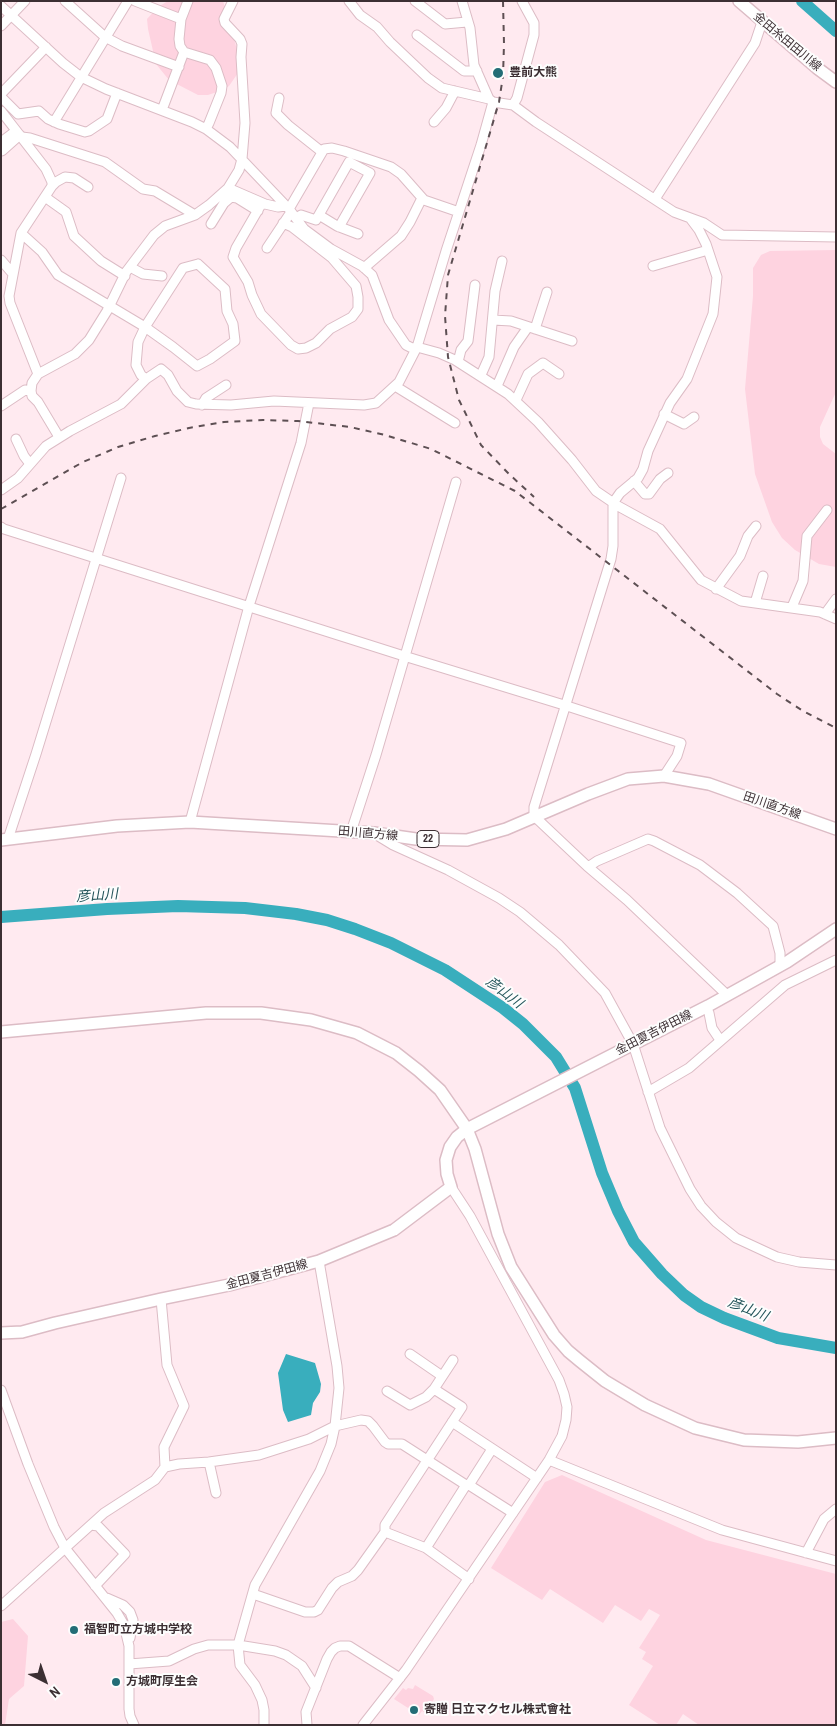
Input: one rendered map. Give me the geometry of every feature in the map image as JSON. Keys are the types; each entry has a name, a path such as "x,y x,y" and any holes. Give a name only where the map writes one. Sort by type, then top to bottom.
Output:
{"main road":[{"name":"金田糸田田川線","path":"739,1 836,82"},
{"name":"田川直方線","path":"4,840 118,826 190,822 374,833 416,839 467,840 506,829 628,779 664,776 709,784 834,825"},
{"name":"金田夏吉伊田線","path":"1,1333 22,1332 229,1285 319,1261 394,1230 451,1187 447,1174 446,1160 450,1147 457,1137 472,1126 706,1007 780,965 836,929"},
{"path":"1,1032 206,1013 261,1013 312,1020 358,1033 396,1053 419,1071 440,1090 472,1126 475,1149 498,1234 511,1267 554,1335 568,1351 605,1381 645,1405 695,1428 744,1440 798,1442 836,1438"}],"street":[{"path":"1,26 24,1"},
{"path":"65,1 105,37 122,46 179,67"},
{"path":"54,122 128,1"},
{"path":"135,1 181,18"},
{"path":"188,1 181,18 180,46 184,52 210,60 216,68 222,86 221,93 206,129"},
{"path":"59,437 30,391 32,383 38,374 75,354 89,340 110,306 130,267 154,235 165,226 195,215 209,205 228,188 239,170 242,160 245,123 242,44 240,39 225,23 224,19 233,1"},
{"path":"349,1 360,15 376,27 428,78 442,88 513,105 674,212 704,223 722,235 836,237"},
{"path":"414,1 444,24 468,22"},
{"path":"1,490 18,478 46,446 59,437 121,404 146,379 162,370 168,375 177,390 188,402 202,405 274,402 364,405 376,403 394,386 413,358 417,347 481,145 491,100 474,65 470,28 462,1"},
{"path":"513,105 517,98 534,35 534,23 522,1"},
{"path":"1,6 81,77 206,129 230,147 291,211 304,229 372,275 376,280 388,320 406,345 412,348 417,347 439,353 458,362 481,375 516,400 572,460 596,491 613,503 660,529 700,580 734,599 820,612 836,619"},
{"path":"655,199 755,43 762,22"},
{"path":"417,35 464,71 476,71"},
{"path":"46,47 1,96 18,114 39,112 54,122 85,132 107,119 117,93"},
{"path":"162,110 184,52"},
{"path":"434,122 446,108 454,91"},
{"path":"280,98 276,113 322,152"},
{"path":"1,111 46,169 52,186"},
{"path":"2,146 20,135 105,162 144,189 155,191 195,215"},
{"path":"267,248 291,211 324,149 332,148 344,151 392,166 402,174 422,198 459,212"},
{"path":"211,224 224,203 231,198 237,198 260,207 278,207 316,220 349,162 370,173 339,226"},
{"path":"38,374 10,303 13,274 21,233 56,182 65,177 74,178 88,187"},
{"path":"228,188 260,207"},
{"path":"45,197 66,212 74,236 101,261 125,276"},
{"path":"364,268 401,236 422,198"},
{"path":"260,207 236,248 233,257 248,282 252,296 261,314 290,346 298,349 306,348 316,343 330,329 352,317 358,309 356,286 332,258 292,227 283,223"},
{"path":"319,215 358,234"},
{"path":"690,218 699,230 717,277 717,293 713,314 687,379 664,414 648,451 643,469 638,478 620,493 613,503 613,546 610,559 564,705 534,807 534,816 588,867 628,900 727,995"},
{"path":"21,233 42,252 58,275 145,327 197,366 234,341 233,324 227,311 225,289 198,264 183,268 145,327 138,342 136,365 141,375 146,379"},
{"path":"653,266 708,250"},
{"path":"1,260 13,274"},
{"path":"481,375 489,357 494,320 495,291 502,261"},
{"path":"130,267 143,274 162,276"},
{"path":"458,362 461,350 468,341 475,285"},
{"path":"497,386 514,347 532,328 547,292"},
{"path":"494,320 510,321 572,341"},
{"path":"516,400 528,374 543,363 559,374"},
{"path":"202,405 206,398 226,385"},
{"path":"394,386 455,423"},
{"path":"1,406 24,390 30,391"},
{"path":"190,822 250,606 301,443 310,403"},
{"path":"664,414 684,424 694,417"},
{"path":"16,439 30,464"},
{"path":"634,481 646,494 649,494 660,479 668,473"},
{"path":"4,840 36,754 121,478"},
{"path":"351,832 376,755 456,482"},
{"path":"792,607 803,581 807,536 827,510"},
{"path":"716,589 740,556 748,536 756,526"},
{"path":"2,529 682,742 677,756 664,776"},
{"path":"755,603 763,576"},
{"path":"825,614 836,599"},
{"path":"374,833 393,845 448,870 499,898 520,912 559,944 605,993 641,1065 660,1128 690,1189 701,1206 716,1222 736,1238 777,1257 799,1262 835,1264"},
{"path":"588,867 597,861 648,839 662,845 700,865 737,893 773,926 780,953 780,965"},
{"path":"648,1092 689,1068 785,985 836,960"},
{"path":"706,1007 712,1028 720,1040"},
{"path":"363,1725 400,1678 513,1513 562,1436 566,1420 567,1408 564,1394 486,1246 451,1187"},
{"path":"264,1725 262,1700 255,1685 240,1666 238,1645 255,1585 320,1471 331,1444 335,1426 339,1388 337,1366 319,1261"},
{"path":"1,1606 104,1513 155,1480 165,1467 164,1446 184,1406 167,1365 161,1299"},
{"path":"410,1354 442,1376"},
{"path":"387,1391 410,1406 426,1397 434,1389 453,1360"},
{"path":"253,1594 305,1612 314,1612 318,1610 338,1582 352,1576 358,1570 385,1532 385,1525 462,1407 434,1389"},
{"path":"1,1390 38,1490 65,1548 122,1621 129,1646 129,1709 134,1725"},
{"path":"165,1467 259,1455 309,1440 335,1426 360,1420 368,1422 373,1426 384,1442 388,1444 402,1444 513,1513"},
{"path":"452,1422 536,1478"},
{"path":"426,1548 492,1449"},
{"path":"548,1460 722,1530 836,1560"},
{"path":"209,1462 216,1493"},
{"path":"806,1553 824,1519 836,1509"},
{"path":"91,1525 98,1526 125,1554 95,1586"},
{"path":"385,1532 426,1548 469,1579"},
{"path":"129,1664 169,1661 208,1645 238,1645 275,1651 286,1655 302,1666 316,1688"},
{"path":"307,1725 306,1712 329,1655 340,1646 349,1646 400,1678"}],"shaded area":[{"path":"168,1 223,1 240,60 238,73 229,86 223,90 208,95 198,95 169,80 156,64 147,19 158,7"},
{"path":"836,250 836,392 820,427 820,437 823,444 836,454 836,567 819,564 795,550 782,538 772,522 755,474 745,389 753,296 753,268 761,255 770,251"},
{"path":"562,1475 706,1540 836,1574 836,1725 699,1725 683,1714 676,1725 660,1725 629,1705 653,1666 642,1659 646,1652 639,1648 660,1615 649,1609 641,1621 615,1605 603,1623 550,1589 542,1600 491,1568 545,1482"},
{"path":"13,1619 28,1636 24,1686 9,1699 5,1725 1,1725 1,1622"},
{"path":"415,1685 433,1696 434,1699 425,1713 422,1711 419,1715 394,1699 403,1688 406,1690 408,1688 413,1689"}],"water":[{"path":"286,1354 315,1363 321,1384 320,1392 313,1403 311,1415 288,1422 283,1410 278,1373"}],"waterway":[{"path":"802,1 836,31"},
{"name":"彦山川","path":"1,917 178,906 245,908 296,914 327,920 355,929 391,943 445,970 503,1008 523,1024 556,1057 575,1088 602,1173 618,1211 634,1242 662,1274 684,1295 701,1307 724,1318 778,1338 836,1348"}],"railway":[{"path":"503,1 503,76 499,102 448,275 445,316 448,357 459,400 481,445 534,497"},
{"path":"1,509 83,462 118,447 189,428 224,422 298,421 350,427 385,435 431,449 515,491 777,694 803,711 836,728"}],"place":[{"name":"豊前大熊","path":"498,73"},
{"name":"福智町立方城中学校","path":"74,1630"},
{"name":"方城町厚生会","path":"116,1682"},
{"name":"寄贈 日立マクセル株式會社","path":"414,1710"}]}
